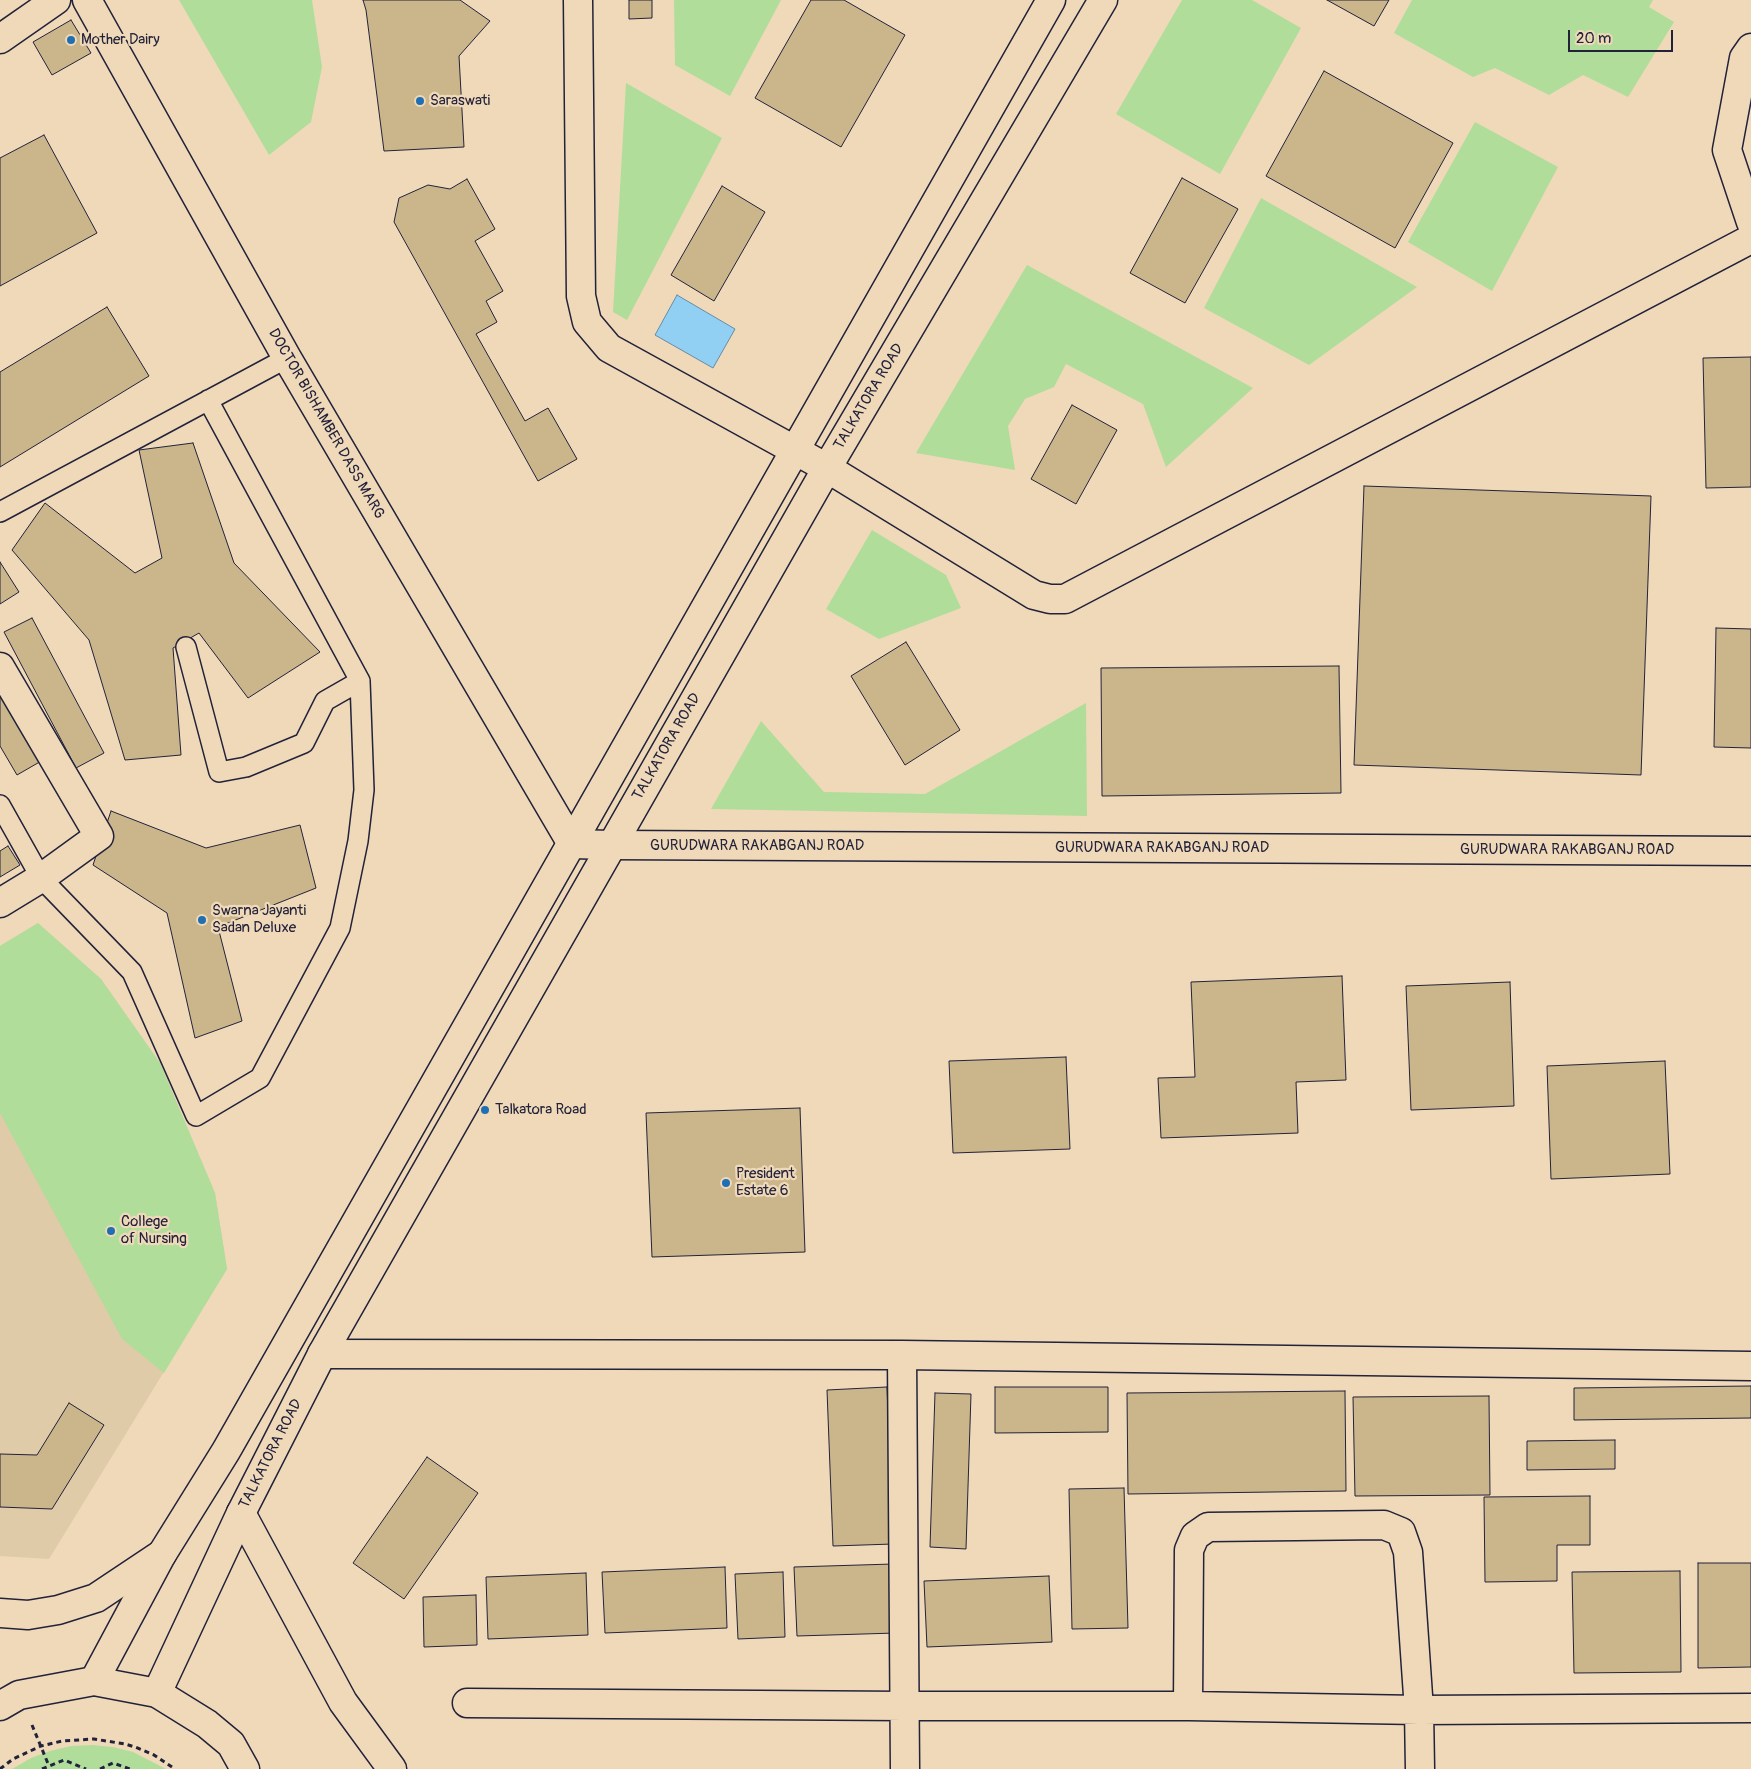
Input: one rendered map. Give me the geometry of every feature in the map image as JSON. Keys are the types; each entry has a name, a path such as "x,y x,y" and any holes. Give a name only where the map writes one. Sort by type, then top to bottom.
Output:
{"street":[{"path":"0,39 56,0"},
{"name":"DOCTOR BISHAMBER DASS MARG","path":"87,0 287,358 572,844"},
{"path":"578,0 581,296 587,322 609,348 827,468 1034,595 1050,599 1065,599 1751,240"},
{"path":"94,1681 162,1554 226,1451 1051,0"},
{"name":"TALKATORA ROAD","path":"157,1693 241,1513 322,1354 827,468 1103,0"},
{"path":"1751,48 1744,58 1727,150 1751,222"},
{"path":"0,667 99,836 41,878 0,903"},
{"name":"GURUDWARA RAKABGANJ ROAD","path":"572,844 1751,851"},
{"path":"322,1354 902,1355 1751,1366"},
{"path":"902,1355 905,1769"},
{"path":"241,1513 343,1702 392,1769"},
{"path":"1188,1706 1189,1550 1195,1536 1208,1527 1384,1525 1401,1532 1408,1552 1419,1710 1420,1769"},
{"path":"0,1613 28,1615 58,1610 96,1598 162,1554"},
{"path":"6,1696 94,1681 157,1693 207,1724 231,1744 245,1769"},
{"path":"467,1703 1188,1706 1419,1710 1751,1708"}],"lane":[{"path":"0,512 287,358"},
{"path":"0,805 41,878 132,972 196,1116 260,1078 340,928 358,841 364,790 360,681 208,400"},
{"path":"186,647 219,772 246,767 304,743 325,701 360,681"}],"path":[{"path":"6,1696 41,1746 49,1766"},
{"path":"0,1769 13,1759 41,1746 83,1739 125,1744 144,1751 175,1769"},
{"path":"42,1769 64,1760 86,1769"},
{"path":"100,1769 113,1763 130,1769"}],"shaded area":[{"name":"College of Nursing","path":"38,923 101,979 160,1063 215,1193 227,1269 49,1559 0,1556 0,946"}],"green space":[{"path":"179,0 312,0 322,67 311,122 269,155"},
{"path":"674,0 781,0 730,96 675,65"},
{"path":"1182,0 1252,0 1301,28 1220,174 1116,114"},
{"path":"1412,0 1653,0 1649,7 1674,22 1628,97 1583,75 1549,95 1495,68 1473,77 1394,33"},
{"path":"626,83 722,138 627,320 613,312"},
{"path":"1475,122 1558,167 1492,291 1408,242"},
{"path":"1261,198 1417,287 1309,365 1204,308"},
{"path":"1027,265 1253,388 1166,467 1143,404 1066,364 1054,387 1025,399 1008,426 1015,470 916,453"},
{"path":"872,530 946,575 961,608 879,639 826,609"},
{"path":"1086,703 1087,816 711,809 761,721 824,792 925,794"},
{"path":"38,923 101,979 160,1063 215,1193 227,1269 164,1373 122,1339 0,1113 0,946"},
{"path":"71,1746 113,1747 133,1752 166,1769 12,1769 31,1758 50,1751"}],"water":[{"path":"677,295 735,329 713,368 655,335"}],"building":[{"name":"Saraswati","path":"363,0 460,0 490,21 459,56 464,147 384,151 366,10"},
{"path":"629,0 652,0 652,18 629,19"},
{"path":"811,0 844,0 905,35 841,147 755,98"},
{"path":"1327,0 1389,0 1374,26"},
{"path":"71,20 91,53 52,75 33,42"},
{"path":"1324,71 1453,143 1395,248 1266,176"},
{"path":"44,135 97,233 0,286 0,158"},
{"path":"1182,178 1238,209 1185,303 1130,273"},
{"path":"467,179 495,229 475,241 503,291 486,301 497,322 476,334 525,421 548,408 577,459 538,481 394,222 399,198 428,185 450,189"},
{"path":"722,186 765,212 714,301 671,275"},
{"path":"107,307 149,376 0,467 0,372"},
{"path":"1751,357 1751,487 1706,488 1703,358"},
{"path":"1072,405 1117,430 1076,504 1031,479"},
{"path":"193,443 234,563 320,652 248,698 199,633 173,648 181,755 125,760 89,640 12,550 45,503 135,573 162,558 139,450"},
{"path":"1364,486 1651,496 1641,775 1354,765"},
{"path":"0,562 19,592 0,604"},
{"path":"32,618 104,753 76,768 4,632"},
{"path":"1716,628 1751,629 1751,748 1714,747"},
{"path":"906,642 960,730 905,765 851,676"},
{"path":"1339,666 1341,793 1102,796 1101,668"},
{"path":"0,686 43,760 17,775 0,746"},
{"name":"Swarna Jayanti Sadan Deluxe","path":"111,811 206,848 300,825 316,888 218,927 242,1021 195,1038 167,913 93,865"},
{"path":"8,846 20,865 0,877 0,851"},
{"path":"1342,976 1346,1080 1296,1082 1298,1133 1161,1138 1158,1078 1195,1077 1191,982"},
{"path":"1510,982 1514,1106 1411,1110 1406,986"},
{"path":"1066,1057 1070,1149 953,1153 949,1061"},
{"path":"1665,1061 1670,1174 1551,1179 1547,1066"},
{"name":"President Estate 6","path":"800,1108 805,1252 652,1257 646,1113"},
{"path":"1751,1386 1751,1418 1574,1420 1574,1388"},
{"path":"887,1387 893,1544 833,1546 827,1390"},
{"path":"995,1387 1108,1387 1108,1432 995,1433"},
{"path":"1345,1391 1346,1491 1128,1494 1127,1393"},
{"path":"935,1393 971,1394 966,1549 930,1547"},
{"path":"1489,1396 1490,1495 1355,1496 1353,1397"},
{"path":"69,1403 104,1425 52,1509 0,1507 0,1454 37,1455"},
{"path":"1615,1440 1615,1469 1527,1470 1527,1441"},
{"path":"427,1457 478,1493 404,1599 353,1563"},
{"path":"1124,1488 1128,1628 1072,1629 1069,1489"},
{"path":"1590,1496 1590,1545 1557,1545 1557,1581 1485,1582 1484,1497"},
{"path":"1698,1563 1751,1563 1751,1667 1698,1668"},
{"path":"893,1564 896,1633 797,1636 794,1567"},
{"path":"725,1567 727,1628 605,1633 602,1572"},
{"path":"1680,1571 1681,1672 1574,1673 1572,1572"},
{"path":"783,1572 785,1637 738,1639 735,1574"},
{"path":"586,1573 588,1635 488,1639 486,1577"},
{"path":"1049,1576 1052,1642 927,1647 924,1581"},
{"path":"476,1595 477,1645 424,1647 423,1597"}],"place":[{"name":"Mother Dairy","path":"71,40"},
{"name":"Saraswati","path":"420,101"},
{"name":"Swarna Jayanti Sadan Deluxe","path":"202,920"},
{"name":"Talkatora Road","path":"485,1110"},
{"name":"President Estate 6","path":"726,1183"},
{"name":"College of Nursing","path":"111,1231"}]}
